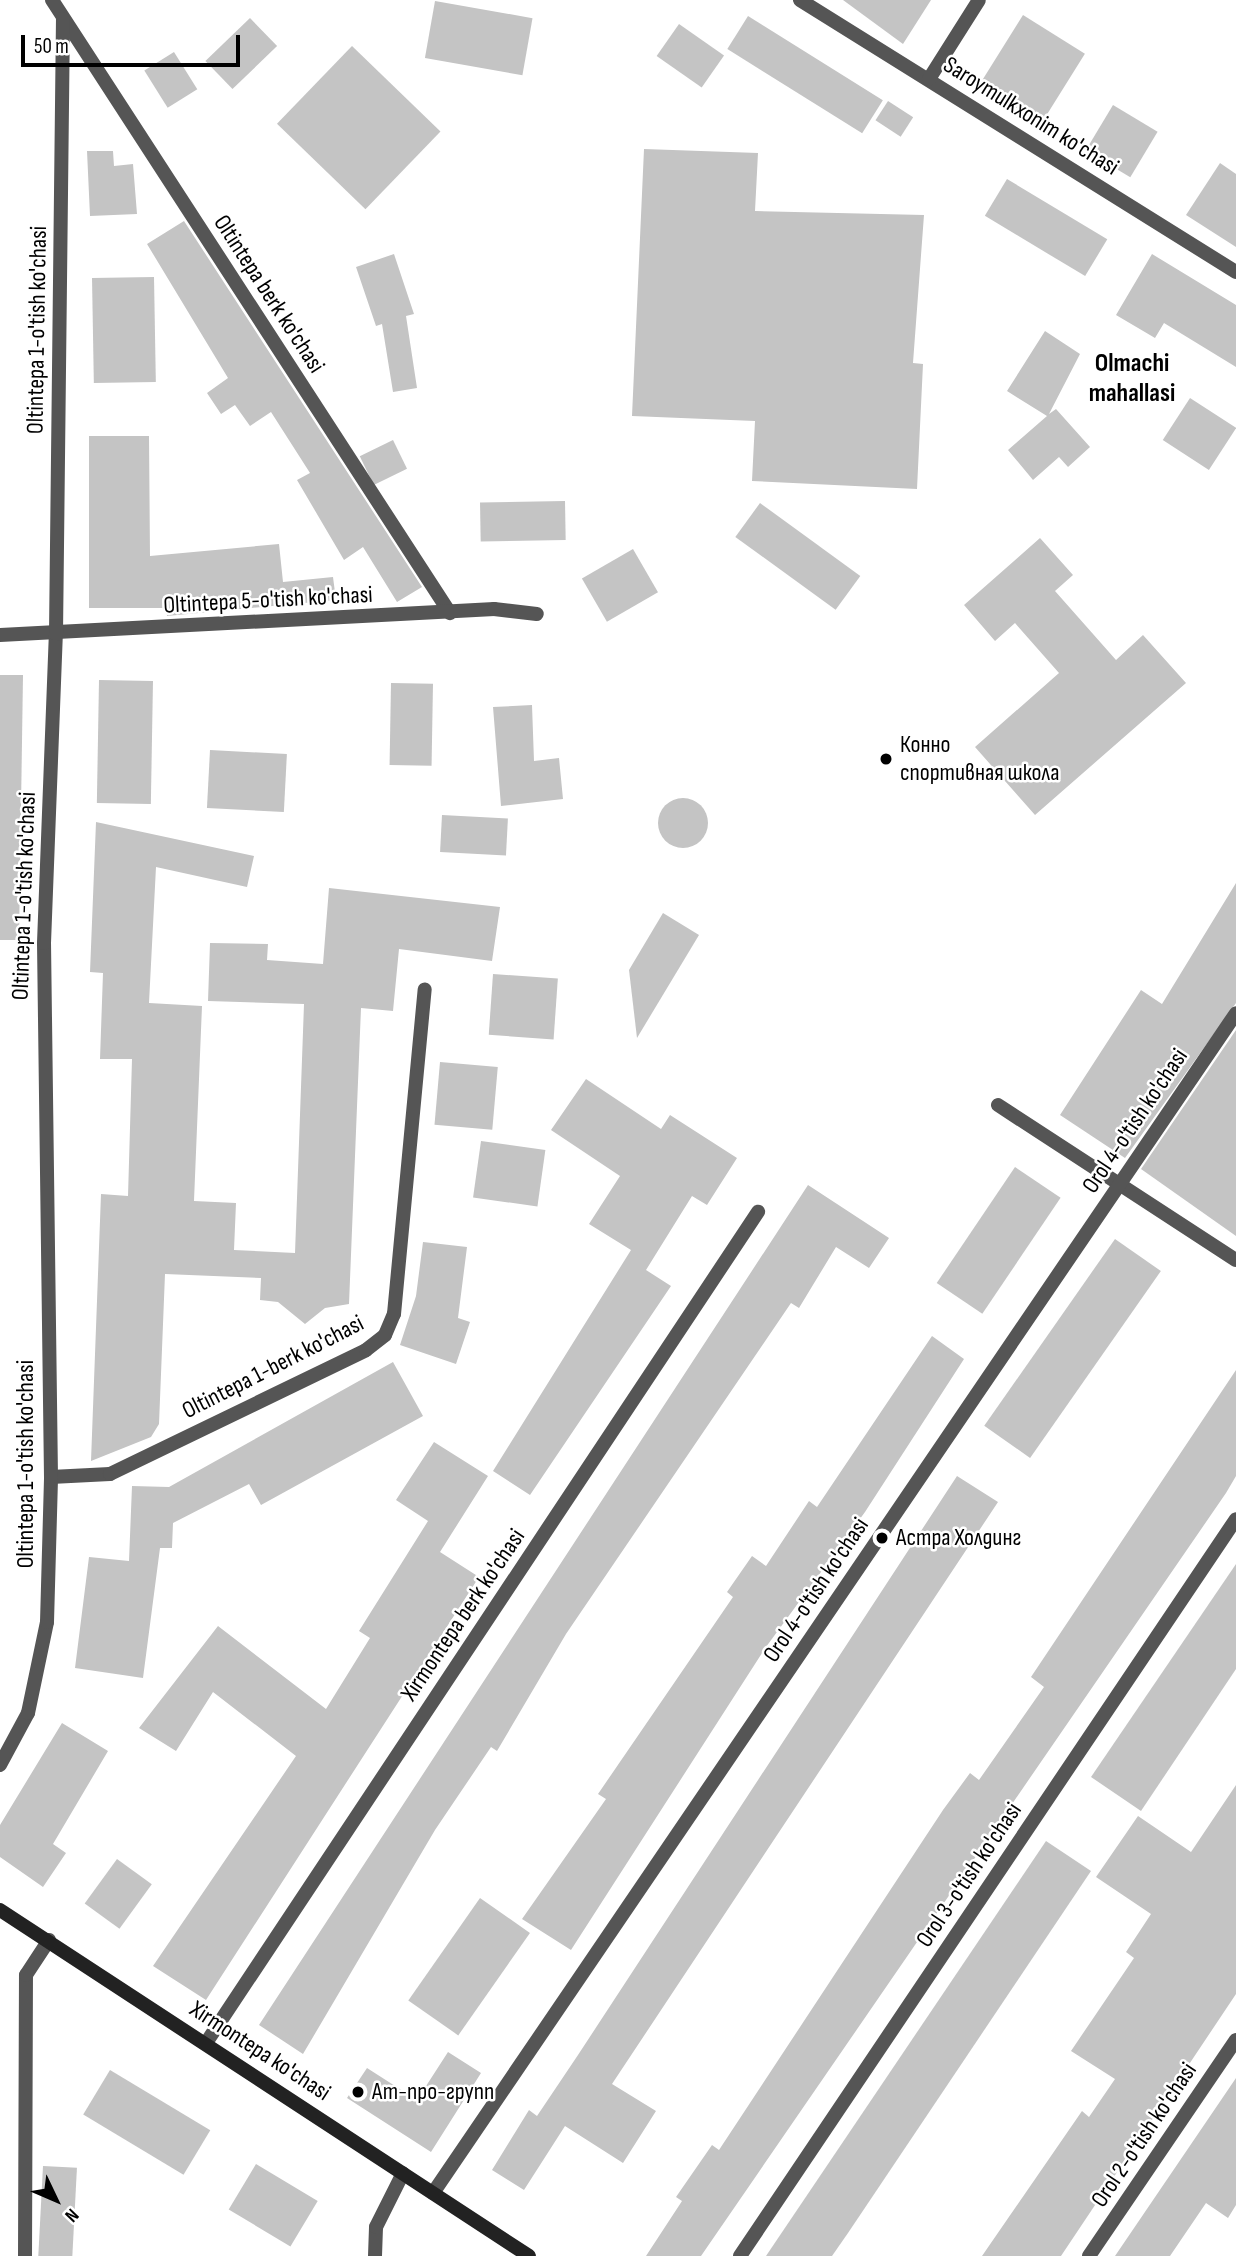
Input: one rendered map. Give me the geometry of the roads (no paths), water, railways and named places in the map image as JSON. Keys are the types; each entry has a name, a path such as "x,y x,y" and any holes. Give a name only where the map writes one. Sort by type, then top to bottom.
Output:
{"street":[{"name":"Oltintepa berk ko'chasi","path":"52,0 450,613"},
{"name":"Saroymulkxonim ko'chasi","path":"800,0 1236,272"},
{"path":"929,79 979,0"},
{"name":"Oltintepa 1-o'tish ko'chasi","path":"0,1765 28,1713 44,1650 51,1477 43,1068 56,634 63,19"},
{"name":"Oltintepa 5-o'tish ko'chasi","path":"0,635 450,613 537,614"},
{"name":"Oltintepa 1-berk ko'chasi","path":"51,1477 110,1474 366,1350 385,1335 394,1314 425,989"},
{"name":"Orol 4-o'tish ko'chasi","path":"433,2193 1236,1013"},
{"path":"998,1105 1236,1260"},
{"name":"Xirmontepa berk ko'chasi","path":"206,2043 758,1212"},
{"name":"Orol 3-o'tish ko'chasi","path":"740,2256 1236,1519"},
{"name":"Xirmontepa ko'chasi","path":"0,1910 529,2256"},
{"path":"25,2256 26,1975 49,1940"},
{"name":"Orol 2-o'tish ko'chasi","path":"1089,2256 1236,2040"},
{"path":"375,2256 376,2227 403,2173"}],"place":[{"name":"Конно спортивная школа","path":"886,759"},
{"name":"Астра Холдинг","path":"882,1538"},
{"name":"Ат-про-групп","path":"358,2092"}],"district":[{"name":"Olmachi mahallasi","path":"1132,379"}]}
